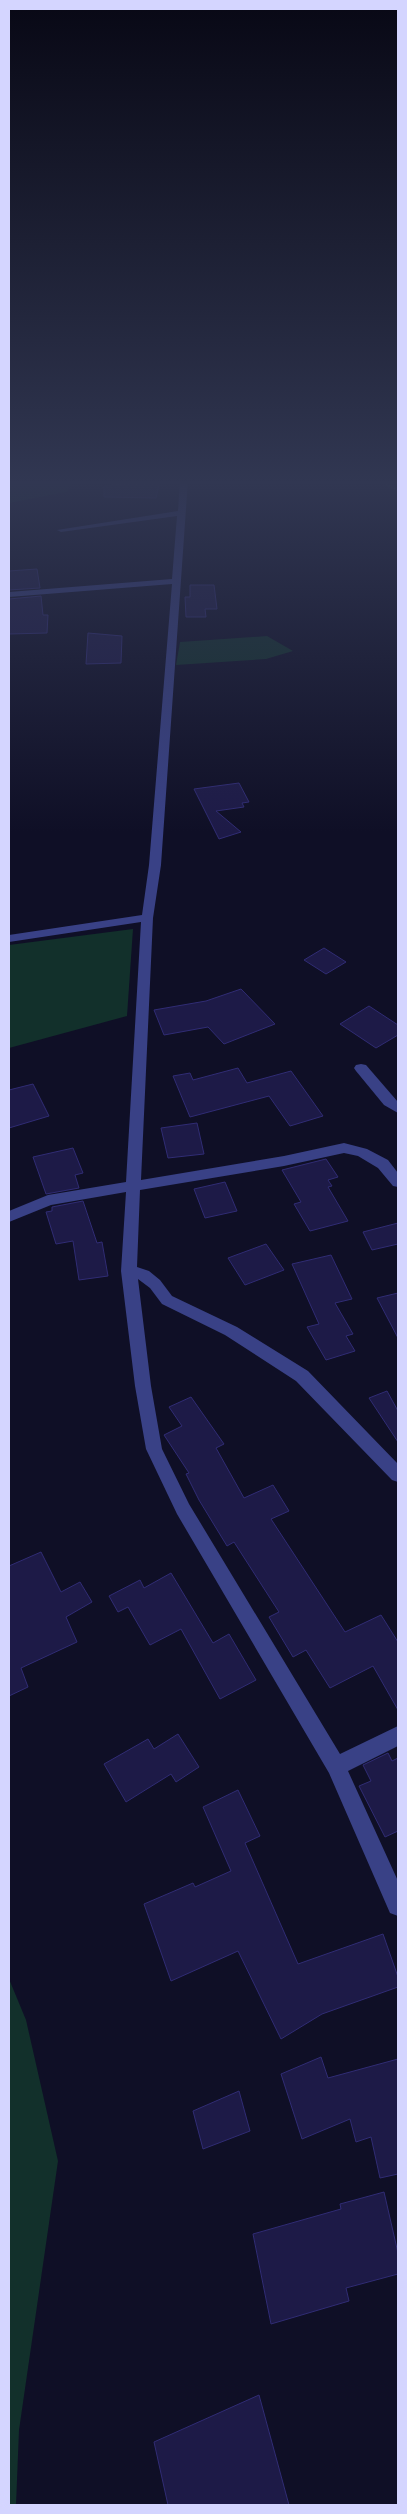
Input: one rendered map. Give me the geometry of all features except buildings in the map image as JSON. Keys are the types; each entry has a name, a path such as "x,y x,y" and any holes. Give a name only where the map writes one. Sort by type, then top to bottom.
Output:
{"street":[{"path":"175,597 155,864 147,918 129,1271 143,1386 154,1448 184,1509 336,1766 398,1905"},
{"path":"9,938 147,918"},
{"path":"360,1068 389,1102 398,1108"},
{"path":"9,1217 48,1200 133,1188 344,1148 362,1152 383,1164 398,1182"},
{"path":"129,1271 144,1275 155,1284 167,1300 231,1331 302,1376 398,1475"},
{"path":"336,1766 398,1736"}],"green space":[{"path":"267,636 293,651 266,659 176,665 180,642"},
{"path":"133,929 127,1016 9,1048 9,945"},
{"path":"9,1979 26,2020 58,2161 19,2430 16,2505 9,2505"}]}
